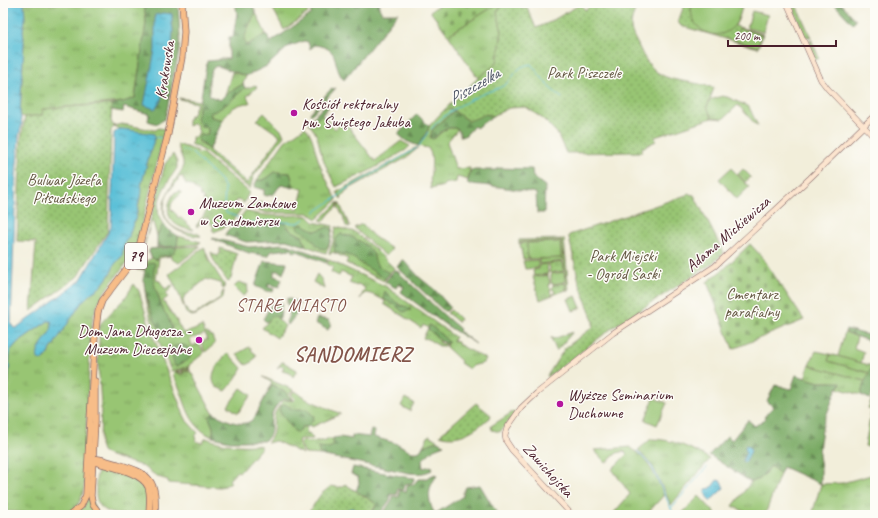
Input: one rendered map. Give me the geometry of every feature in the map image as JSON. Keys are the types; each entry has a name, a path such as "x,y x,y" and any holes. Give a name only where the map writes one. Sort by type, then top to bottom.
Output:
{"main road":[{"name":"Krakowska","path":"94,355 95,330 98,312 107,294 129,266 137,253 166,141 183,49 182,3"},
{"name":"79","path":"91,459 94,442 96,403 94,355"},
{"name":"79","path":"94,355 91,459 92,500 101,515"},
{"path":"94,442 98,454 106,463 136,475 146,484 150,493 149,515"},
{"path":"71,514 81,506 85,497 91,459 142,473 150,480 155,492 155,515"},
{"path":"92,474 97,467 106,463"},
{"path":"3,514 16,515"}],"street":[{"path":"787,3 821,80 875,138"},
{"name":"Adama Mickiewicza","path":"506,441 506,431 508,425 521,408 537,393 613,333 716,266 875,115"},
{"name":"Zawichojska","path":"506,441 512,450 572,515"}],"green space":[{"path":"24,3 144,3 146,23 135,98 123,102 43,109 43,115 25,117 20,116 24,43 23,30 25,20"},
{"path":"144,3 178,3 180,35 179,52 165,119 157,124 148,121 149,114 124,107 123,112 111,110 112,104 135,98 146,23"},
{"path":"235,3 251,3 256,13 249,26 246,45 266,34 271,42 311,14 310,3 317,3 320,5 325,3 380,3 379,8 382,13 398,13 344,80 340,74 333,54 329,50 315,45 310,49 308,42 304,41 288,47 267,66 246,76 218,66 214,67 209,81 210,96 220,100 225,95 243,84 245,88 224,106 210,113 211,117 223,120 209,150 197,139 200,135 208,134 208,128 202,127 196,118 207,61 229,59 229,37 233,37 237,13"},
{"path":"270,3 306,3 308,13 284,30"},
{"path":"443,3 499,3 448,35 430,11"},
{"path":"499,3 506,3 497,11 502,32 497,63 478,78 448,35"},
{"name":"Park Piszczele","path":"506,3 519,3 523,8 527,7 536,28 548,23 581,4 585,10 595,3 637,3 631,29 646,60 653,69 661,75 680,81 701,84 714,88 707,107 712,118 655,137 656,141 642,148 642,152 566,153 557,133 543,119 526,107 509,108 493,116 486,114 469,121 451,109 444,110 478,78 497,63 502,32 497,11"},
{"path":"685,3 743,3 735,26 763,34 758,48 681,26 678,22"},
{"path":"692,3 743,3 739,18 734,26 727,32 711,34 698,27 691,12"},
{"path":"791,3 795,3 811,37 805,37"},
{"path":"833,3 841,3 856,20 853,24"},
{"path":"752,11 768,15 763,32 747,28"},
{"path":"256,13 266,34 246,45 244,39"},
{"path":"739,28 762,35 758,47 735,41"},
{"path":"811,39 819,58 815,60 809,45"},
{"path":"232,72 246,76 243,84 225,95"},
{"path":"255,85 257,87 247,96 250,103 241,104 234,107 223,120 211,117 210,113 224,105 245,88"},
{"path":"336,88 311,115 310,113 330,90"},
{"path":"722,96 749,107 758,126 738,105 723,119 712,118 707,107 710,100"},
{"path":"179,98 200,101 208,128 208,134 197,140 247,183 280,136 257,120 264,113 282,131 284,136 253,177 250,189 205,152 190,144 192,142 192,137 196,137 199,132 194,123 188,126 188,118 193,114 197,103"},
{"path":"328,102 328,108 322,115 335,129 344,121 375,161 401,141 410,146 406,150 371,170 336,187 328,171 316,135 308,123"},
{"path":"328,102 328,108 310,126 308,123"},
{"name":"Bulwar Józefa Piłsudskiego","path":"112,104 111,121 114,127 111,130 108,231 77,277 31,311 36,242 17,241 21,138 25,117 43,115 42,109"},
{"path":"451,109 454,111 432,130 434,139 447,129 458,129 447,142 456,169 470,168 468,180 457,177 456,182 444,184 444,186 431,189 430,179 432,162 430,152 428,148 418,146 429,126 444,110"},
{"path":"454,111 493,116 476,128 474,126 466,135 461,137 458,129 450,128 444,130 433,139 430,138 432,130"},
{"path":"417,114 429,126 418,146 406,141 398,134"},
{"path":"122,124 153,130 158,128 165,129 136,249 104,292 96,308 92,323 90,339 84,488 79,503 73,510 67,512 39,514 3,511 10,351 18,342 48,321 51,321 51,331 40,346 43,361 45,359 82,302 91,293 99,288 112,271 114,265 122,256 124,243 129,237 136,217 141,186 155,137 154,134 119,129 113,126"},
{"path":"305,127 312,138 320,164 337,200 317,219 308,213 267,213 247,207 248,205 261,202 279,208 281,205 298,209 303,189 294,187 290,173 275,172 269,177 257,180 285,141"},
{"path":"177,144 198,151 198,154 200,152 202,153 249,192 244,203 236,200 234,205 242,208 233,220 223,228 214,232 212,229 214,228 208,218 204,218 197,227 196,226 208,207 210,208 212,205 203,200 204,199 200,193 191,185 186,184 182,176 177,179 178,181 169,192 164,206 164,214 163,206 165,198 183,168 183,161"},
{"path":"415,148 418,148 406,158 347,190 341,199 337,192 407,154"},
{"path":"173,154 177,162 177,168 164,188 159,202 159,217 163,224 157,236 153,222 151,222 144,246 165,164"},
{"path":"497,168 532,169 533,177 545,186 544,213 537,213 536,193 493,186 467,184 471,170 496,170"},
{"path":"731,168 749,187 737,199 719,179"},
{"path":"743,169 751,177 745,182 738,174"},
{"path":"275,172 290,173 294,187 282,185 274,194 267,196 264,195 264,190 254,187 257,180 269,177"},
{"path":"179,191 182,193 173,202 171,209 177,217 181,218 194,230 177,225 170,217 168,212 168,207 172,197 175,192 177,193"},
{"name":"Park Miejski - Ogród Saski","path":"689,194 694,195 724,253 710,265 612,328 548,377 547,376 565,348 593,327 593,321 579,282 569,235"},
{"path":"338,202 337,207 324,221 320,220"},
{"path":"339,202 350,227 346,226 343,216 338,208"},
{"path":"245,211 267,215 304,215 308,216 314,222 333,226 329,247 326,253 306,246 302,238 290,230 286,223 272,222 244,224 239,220"},
{"path":"164,214 173,226 181,231 196,233 201,236 180,232 167,221"},
{"path":"239,220 244,224 265,222 286,223 290,230 302,236 306,246 286,240 246,242 225,235"},
{"path":"163,224 178,236 177,246 157,247 157,236"},
{"path":"303,224 315,231 328,227 332,229 330,243 325,249 320,248 307,234 298,229 297,225"},
{"path":"362,224 373,236 392,249 386,256 354,228"},
{"path":"336,227 355,232 394,268 384,281 346,263 348,259 332,252 330,255 329,254"},
{"path":"341,234 358,240 369,249 373,254 377,265 390,273 385,279 350,256 335,252 335,242"},
{"path":"178,236 201,242 198,244 177,246"},
{"path":"212,239 249,247 282,244 289,245 328,259 326,263 297,251 293,252 291,249 272,251 268,256 249,253"},
{"path":"564,239 569,290 567,291 562,241 521,242 519,244 519,240"},
{"path":"561,241 563,258 523,259 520,245 521,243"},
{"path":"560,242 561,258 528,259 527,243"},
{"name":"Cmentarz parafialny","path":"750,244 762,257 804,320 733,349 707,282 725,268"},
{"path":"199,246 199,248 179,263 171,259 171,256 159,258 156,280 160,281 165,289 172,285 173,287 165,294 168,297 163,301 177,321 183,333 202,326 205,333 212,336 215,344 205,352 201,342 207,340 205,334 190,339 192,346 199,343 204,353 189,365 190,371 187,366 186,372 184,367 183,368 184,373 181,368 179,369 180,374 178,369 176,370 177,375 174,370 171,371 148,309 144,283 145,270 137,270 135,265 141,259 143,263 152,258 149,252 150,249"},
{"path":"177,247 171,255 158,256 157,260 152,258 149,252 150,249"},
{"path":"204,247 210,262 225,288 223,289 220,283 206,279 184,297 183,301 185,308 189,313 194,315 220,298 224,291 223,298 196,315 192,316 186,313 169,274"},
{"path":"220,248 237,254 231,279 228,282 216,264 211,252 218,256"},
{"path":"563,258 563,261 539,264 539,259"},
{"path":"329,260 387,287 455,337 453,341 458,342 458,344 486,359 483,363 472,366 469,369 460,363 461,361 446,347 447,345 443,341 438,341 445,345 439,346 426,338 423,338 428,328 423,325 421,328 384,304 385,301 375,296 365,293 360,299 365,288 358,284 357,286 349,283 352,277 341,272 339,276 331,272 333,267 327,264"},
{"path":"402,260 404,260 419,277 435,290 450,307 447,311 444,311 397,267"},
{"path":"538,260 538,268 525,269 523,261"},
{"path":"264,261 287,263 283,274 279,271 274,271 274,276 282,279 279,287 270,284 268,287 274,289 273,292 266,291 255,286"},
{"path":"152,262 155,263 153,277 155,287 164,312 167,315 172,328 169,336 167,337 158,327 149,304 145,288 144,273 148,264"},
{"path":"563,262 564,271 549,272 550,268 548,264"},
{"path":"547,264 548,274 534,276 533,270 539,269 539,265"},
{"path":"395,269 460,329 459,331 476,344 447,326 401,292 404,287 398,284 396,288 385,282"},
{"path":"564,272 565,282 551,283 551,274"},
{"path":"317,274 322,280 324,289 313,282"},
{"path":"548,275 550,283 549,286 551,289 550,291 553,295 540,300 533,277"},
{"path":"239,282 248,285 247,293 243,296 234,287"},
{"path":"565,283 566,290 553,295 555,291 552,289 553,285"},
{"path":"134,284 139,291 151,331 184,415 187,421 198,433 195,436 196,441 201,443 206,438 230,444 261,446 261,448 240,472 237,471 229,480 231,482 225,486 219,487 168,483 168,480 158,477 142,466 108,455 102,451 100,445 101,405 98,362 100,324 125,298"},
{"path":"385,291 395,302 408,307 411,310 403,312 395,305 383,299"},
{"path":"576,296 581,308 573,311 568,299"},
{"path":"287,298 300,303 297,308 299,311 288,325 286,322 291,310 287,304"},
{"path":"274,300 282,304 280,317 279,319 274,315 266,322 263,319"},
{"path":"451,310 460,319 458,322 447,313"},
{"path":"274,315 285,326 277,338 262,328"},
{"path":"317,318 329,320 331,324 328,330 315,323"},
{"path":"429,325 448,341 448,343 445,344 443,341 442,342 428,329"},
{"path":"846,329 875,337 875,347 869,341 845,332"},
{"path":"573,332 556,350 551,338 552,337 553,339"},
{"path":"845,332 857,337 854,348 864,352 861,363 838,356"},
{"path":"179,345 184,345 189,348 190,358 176,367 172,358 172,348"},
{"path":"249,347 257,355 251,363 246,365 237,354"},
{"path":"816,351 830,354 828,361 869,373 865,381 809,365"},
{"path":"228,353 242,368 236,379 226,391 216,387 213,378 216,368"},
{"path":"830,354 873,366 869,373 828,361"},
{"path":"282,362 297,370 293,377 290,373 282,371 284,367 280,366 277,368"},
{"path":"875,364 875,385 870,399 861,395 868,374"},
{"path":"809,365 865,381 861,395 837,388 840,386 831,382 819,382 805,378"},
{"path":"187,367 213,413 209,417 213,428 212,437 196,425 187,409 173,375 174,371 178,375 177,370 181,375 181,369 183,374 184,368 187,373"},
{"path":"796,375 819,382 841,382 840,386 837,388 823,424 819,455 821,484 783,467 780,474 771,466 760,479 751,482 709,455 727,436 732,440 748,420 755,426 765,419 764,417 773,407 767,401 775,385 791,389"},
{"path":"263,377 294,390 289,394 293,400 285,395 287,393 273,385 267,391 272,383"},
{"path":"273,385 287,393 286,395 293,400 284,399 275,408 271,419 271,430 267,439 263,441 230,441 212,437 213,428 209,417 213,413 232,422 248,422 254,418"},
{"path":"241,388 251,395 238,413 228,406"},
{"path":"295,391 304,398 341,414 312,427 307,426 306,432 310,434 313,439 299,439 298,442 303,454 275,441 268,443 273,432 276,411 284,400 294,401 295,399 291,394"},
{"path":"875,391 875,411 868,408"},
{"path":"405,398 414,403 410,411 401,406"},
{"path":"654,398 667,403 657,425 645,420"},
{"path":"476,403 491,415 490,418 473,430 461,436 447,437 440,435"},
{"path":"285,404 292,409 307,409 314,416 310,426 302,427 299,432 295,432 279,411 280,407"},
{"path":"514,411 515,413 500,432 492,430 491,426"},
{"path":"871,412 875,413 875,449 865,446"},
{"path":"371,430 375,431 374,437 398,444 412,452 418,452 423,446 438,441 444,445 434,449 422,460 423,468 431,466 432,470 415,474 320,455 318,447 329,448 333,446 333,438 340,437 352,439 352,435 369,437"},
{"path":"429,435 438,441 423,446"},
{"path":"326,439 333,439 334,446 319,450 320,455 305,454 300,443 301,441 326,441"},
{"path":"651,439 674,442 696,451 710,459 671,505 653,467 638,450"},
{"path":"630,447 647,463 664,495 646,515 612,515 630,494 612,469 627,454 624,451 617,453 606,463 594,450"},
{"path":"771,466 780,474 765,515 751,515 733,506 751,482 760,479"},
{"path":"353,467 415,478 412,483 405,484 404,490 397,489 397,495 391,494 390,500 379,515 374,515 372,513 375,508 375,503 356,491 359,483 358,477 351,474"},
{"path":"100,469 109,469 122,473 143,483 146,487 148,498 148,515 113,513 100,506 97,499 96,485 98,471"},
{"path":"435,474 437,476 430,489 430,503 434,512 436,513 463,496 466,487 480,485 498,515 382,515 393,496 399,497 399,490 406,492 407,485 414,484 418,479 424,479"},
{"path":"875,475 875,515 812,515 821,484 842,483"},
{"path":"345,484 375,503 376,505 370,515 307,515 321,494 331,486 343,487"},
{"path":"699,496 717,515 680,515"},
{"path":"88,497 90,497 98,515 73,515 83,507"}],"water":[{"path":"3,3 24,3 25,20 23,30 24,43 20,113 22,124 19,136 16,177 11,324 14,328 80,281 108,233 111,226 114,133 119,129 123,129 154,134 155,137 141,186 136,217 129,237 124,243 122,256 114,265 112,271 99,288 91,293 82,302 43,361 38,359 39,349 51,330 51,321 48,321 18,342 10,351 3,515"},
{"path":"163,13 172,14 172,48 167,74 163,79 161,101 155,109 144,105 155,50 155,15"},
{"path":"746,445 749,446 751,451 746,461 743,463 746,453"},
{"path":"717,480 721,481 724,488 710,501 705,492 706,489 711,488"},
{"path":"351,508 355,509 359,515 355,515 351,512 346,515 342,515 344,511"}],"waterway":[{"name":"Piszczelka","path":"431,129 443,117 456,108 478,96 503,86 521,67 525,65 531,64 550,88 562,98"},
{"name":"Piszczelka","path":"419,146 428,132"},
{"name":"Piszczelka","path":"155,137 161,138"},
{"name":"Piszczelka","path":"315,212 340,195 343,191 417,148"},
{"name":"Piszczelka","path":"183,150 192,153 221,181 225,188 224,207 226,213 235,216 245,223 270,221 298,223 305,219"},
{"path":"637,451 652,467 674,515"},
{"path":"671,508 707,467"}],"place":[{"name":"Kościół rektoralny pw. Świętego Jakuba","path":"294,113"},
{"name":"Muzeum Zamkowe w Sandomierzu","path":"191,212"},
{"name":"Dom Jana Długosza - Muzeum Diecezjalne","path":"199,340"},
{"name":"Wyższe Seminarium Duchowne","path":"560,404"}],"district":[{"name":"STARE MIASTO","path":"291,305"},
{"name":"SANDOMIERZ","path":"353,354"}]}
